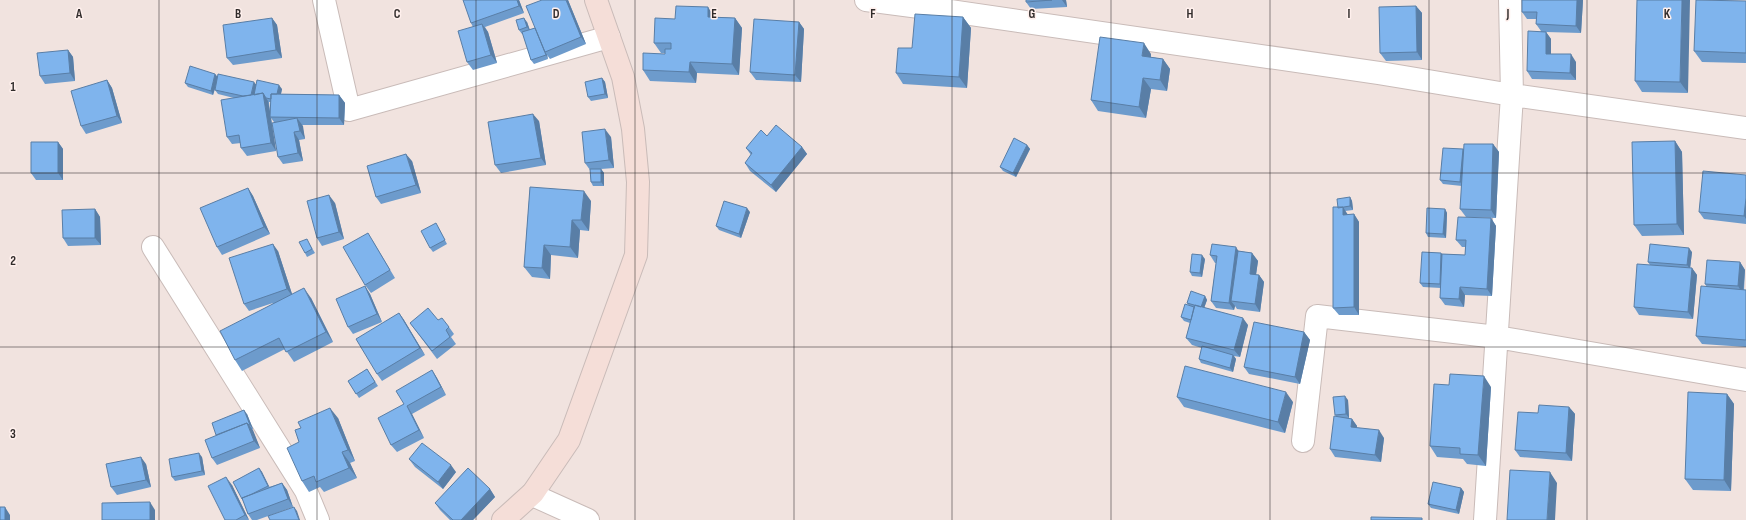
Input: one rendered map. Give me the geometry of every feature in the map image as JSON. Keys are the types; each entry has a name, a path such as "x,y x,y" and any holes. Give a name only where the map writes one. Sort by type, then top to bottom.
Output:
{"street":[{"path":"324,0 349,110 609,37"},
{"path":"503,520 532,493 569,440 636,255 638,182 633,129 623,77 596,0"},
{"path":"866,0 950,5 1512,95 1746,128"},
{"path":"1485,520 1512,95 1510,0"},
{"path":"153,247 306,491 318,520"},
{"path":"1303,441 1317,316 1497,337 1746,380"},
{"path":"532,493 537,497 588,520"}],"building":[{"path":"463,0 517,0 519,6 471,23"},
{"path":"542,0 566,0 581,37 545,52 526,6"},
{"path":"1026,0 1052,0 1026,2"},
{"path":"1522,0 1577,0 1576,26 1536,24 1537,12 1522,12"},
{"path":"1637,0 1682,0 1680,82 1635,81"},
{"path":"1696,0 1746,1 1746,53 1694,51"},
{"path":"676,6 708,7 708,17 735,18 732,64 690,62 689,72 643,70 643,53 665,54 665,49 671,49 671,43 654,43 655,18 675,19"},
{"path":"1416,6 1417,52 1380,53 1379,7"},
{"path":"915,14 963,17 959,77 896,73 898,48 912,48"},
{"path":"272,18 276,50 227,58 223,25"},
{"path":"524,18 527,27 519,30 516,20"},
{"path":"754,19 799,22 795,75 750,72"},
{"path":"482,24 491,55 467,62 458,31"},
{"path":"535,28 546,55 531,60 522,32"},
{"path":"1528,31 1546,32 1546,54 1571,54 1570,73 1527,71"},
{"path":"1100,37 1144,43 1142,56 1163,59 1160,80 1143,78 1139,107 1091,100"},
{"path":"68,50 70,73 40,76 37,53"},
{"path":"190,66 215,74 211,91 185,83"},
{"path":"218,74 254,82 251,95 243,96 215,90"},
{"path":"602,78 605,94 588,97 585,82"},
{"path":"107,80 117,116 81,126 71,91"},
{"path":"257,80 279,85 277,94 271,94 271,99 266,98 263,93 254,95"},
{"path":"263,93 271,143 241,148 239,135 227,137 221,100"},
{"path":"271,94 339,95 339,118 270,117"},
{"path":"533,114 541,158 495,165 488,122"},
{"path":"297,118 300,131 294,132 298,153 278,157 272,123"},
{"path":"776,125 802,147 771,185 745,163 752,153 746,148 761,130 767,136"},
{"path":"605,129 609,160 585,163 582,132"},
{"path":"1014,138 1027,145 1013,173 1000,167"},
{"path":"1675,141 1677,224 1634,225 1632,142"},
{"path":"31,142 58,142 58,173 31,173"},
{"path":"1464,144 1493,144 1491,210 1460,209"},
{"path":"1443,148 1463,149 1460,182 1440,180"},
{"path":"406,154 416,185 376,197 367,166"},
{"path":"590,169 601,169 601,182 591,182"},
{"path":"1703,171 1746,175 1744,216 1699,212"},
{"path":"530,187 584,191 581,220 572,220 570,247 544,245 542,268 524,267"},
{"path":"248,188 264,227 217,247 200,208"},
{"path":"329,195 339,232 317,238 307,201"},
{"path":"1350,197 1350,206 1338,208 1337,199"},
{"path":"724,201 747,208 739,234 716,226"},
{"path":"1333,207 1343,207 1343,215 1354,214 1354,307 1333,308"},
{"path":"1427,208 1445,209 1443,234 1426,233"},
{"path":"95,209 95,238 63,238 62,210"},
{"path":"1458,217 1491,218 1487,289 1460,287 1459,299 1440,298 1442,254 1465,255 1466,240 1456,240"},
{"path":"436,223 445,240 430,248 421,231"},
{"path":"368,233 390,270 365,285 343,247"},
{"path":"307,239 312,249 305,253 299,242"},
{"path":"273,244 287,289 244,304 229,258"},
{"path":"1212,244 1236,247 1229,303 1211,301 1217,256 1210,255"},
{"path":"1650,244 1689,248 1687,265 1648,262"},
{"path":"1238,251 1252,253 1250,274 1259,275 1255,304 1231,301"},
{"path":"1422,252 1441,253 1440,284 1420,283"},
{"path":"1192,254 1202,255 1200,273 1190,272"},
{"path":"1707,260 1740,262 1738,286 1705,284"},
{"path":"1637,264 1692,268 1688,312 1634,307"},
{"path":"365,286 377,314 348,327 336,299"},
{"path":"1701,286 1746,290 1746,340 1696,336"},
{"path":"304,288 326,332 286,352 279,338 235,360 220,331"},
{"path":"1191,291 1205,296 1201,307 1187,303"},
{"path":"1185,304 1194,307 1191,320 1181,317"},
{"path":"1195,305 1243,318 1234,350 1186,338"},
{"path":"428,308 438,320 442,318 449,327 446,330 450,337 432,351 410,323"},
{"path":"399,313 420,348 377,374 356,339"},
{"path":"1254,322 1304,332 1295,377 1244,367"},
{"path":"1202,346 1233,355 1230,368 1199,359"},
{"path":"1185,366 1286,392 1278,422 1177,397"},
{"path":"367,369 375,382 356,394 348,381"},
{"path":"432,370 441,387 407,406 419,430 391,445 378,418 404,404 396,391"},
{"path":"1450,374 1484,376 1478,455 1460,454 1460,448 1430,446 1434,384 1449,385"},
{"path":"1688,392 1727,394 1724,480 1685,479"},
{"path":"1345,396 1346,414 1335,415 1333,397"},
{"path":"1539,405 1569,407 1566,453 1515,450 1518,412 1538,413"},
{"path":"330,408 348,450 342,452 349,468 316,482 314,476 302,481 287,448 299,442 295,430 301,428 298,422"},
{"path":"244,410 250,425 247,423 216,435 212,423"},
{"path":"1334,416 1352,419 1351,427 1379,430 1375,455 1330,449"},
{"path":"247,423 254,441 212,458 205,440"},
{"path":"422,443 451,465 438,482 409,459"},
{"path":"199,453 202,471 172,477 169,459"},
{"path":"141,457 146,480 111,487 106,464"},
{"path":"259,468 268,486 242,499 233,482"},
{"path":"468,468 490,489 461,520 453,520 435,503"},
{"path":"1510,470 1550,472 1547,520 1507,520"},
{"path":"226,477 245,515 236,520 225,520 208,486"},
{"path":"1433,482 1461,488 1456,510 1428,504"},
{"path":"282,483 288,499 248,514 242,498"},
{"path":"150,502 150,520 102,520 102,503"},
{"path":"0,507 5,507 5,520 0,520"},
{"path":"294,507 299,520 270,520 268,516"},
{"path":"1371,517 1422,518 1422,520 1371,520"}]}
